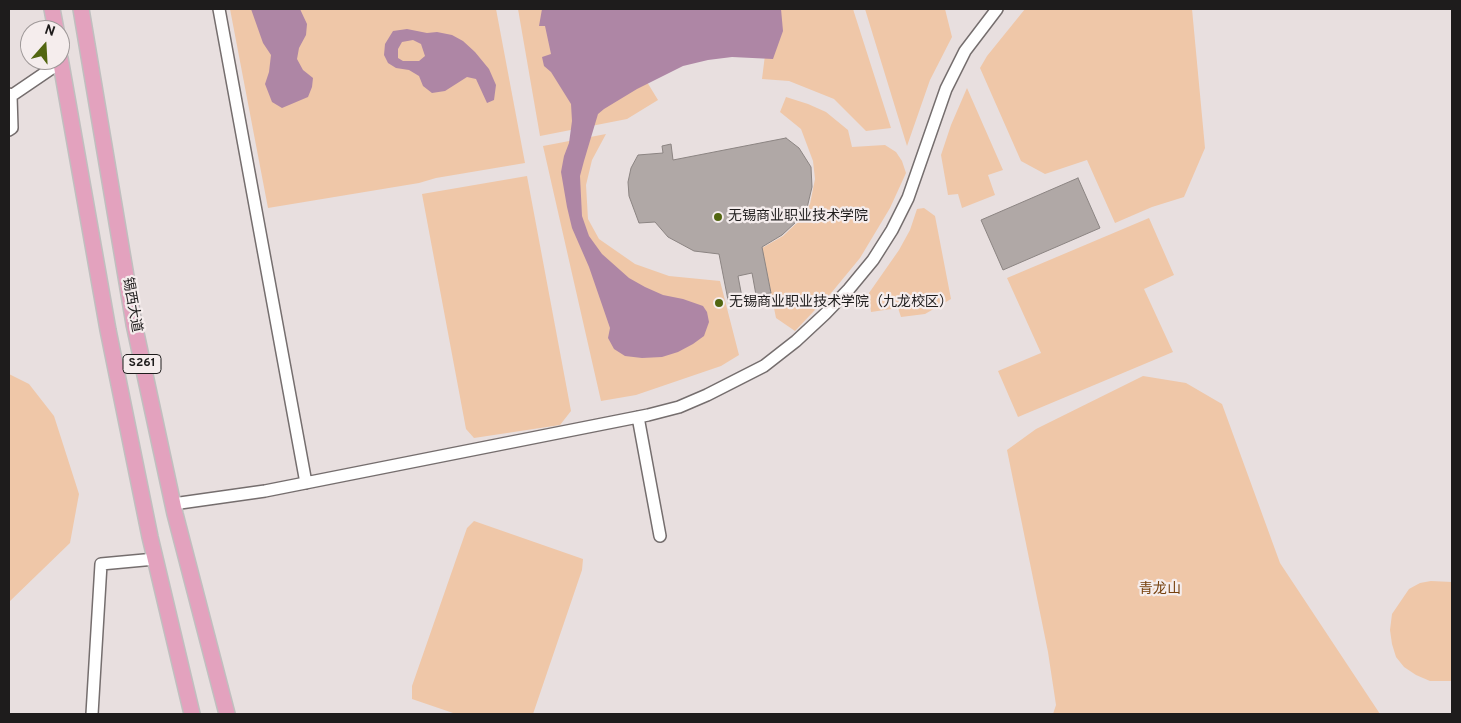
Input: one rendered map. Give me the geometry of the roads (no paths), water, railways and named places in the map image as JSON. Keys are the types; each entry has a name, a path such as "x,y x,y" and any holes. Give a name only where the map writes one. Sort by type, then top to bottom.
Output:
{"main road":[{"name":"锡西大道","path":"82,9 134,324 173,504 227,714"},
{"name":"锡西大道","path":"62,70 108,330 155,559 192,714"}],"street":[{"path":"219,9 306,482"},
{"path":"173,504 265,491 638,417 679,407 708,395 764,366 796,341 849,289 872,260 908,198 946,89 965,51 997,9"},
{"path":"9,130 12,128 10,95 46,70"},
{"path":"638,417 660,536"},
{"path":"92,714 101,564 155,559"}],"place":[{"name":"无锡商业职业技术学院","path":"718,217"},
{"name":"无锡商业职业技术学院（九龙校区）","path":"719,303"}],"park label":[{"name":"青龙山","path":"1160,590"}]}
